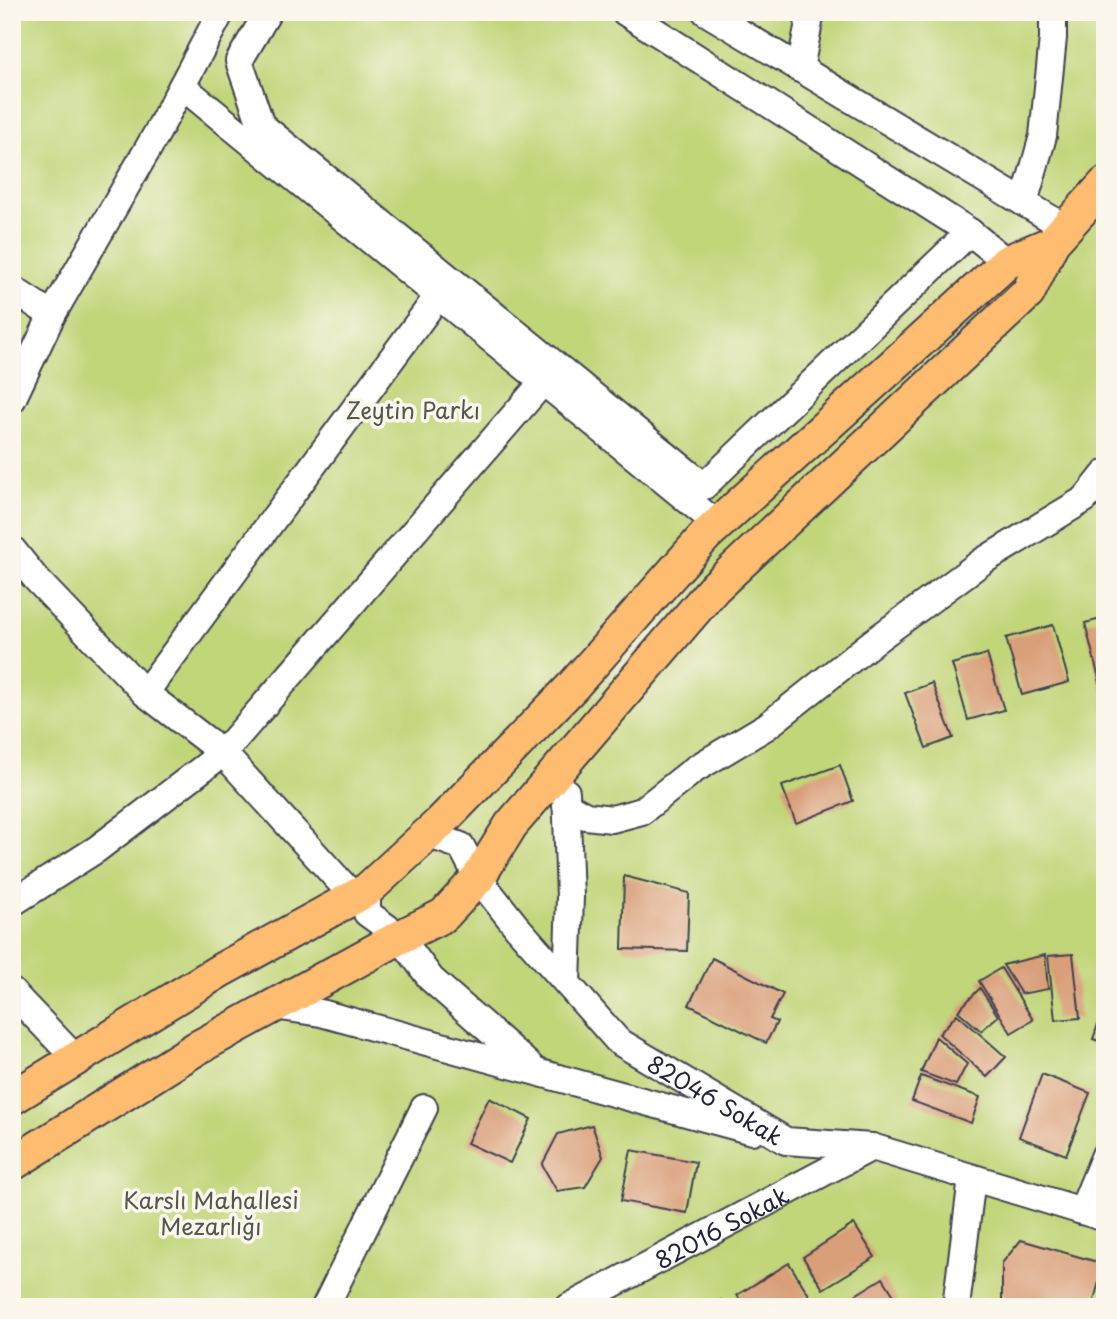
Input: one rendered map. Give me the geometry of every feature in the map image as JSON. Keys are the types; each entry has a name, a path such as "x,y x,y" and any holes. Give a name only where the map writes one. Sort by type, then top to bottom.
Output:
{"main road":[{"path":"12,1164 197,1048 444,915 478,878 511,825 714,588 1028,293 1059,236 1105,184"},
{"path":"12,1098 221,970 361,893 427,834 572,687 717,524 1007,262 1059,236"}],"street":[{"path":"12,400 52,315 157,133 221,12"},
{"path":"268,12 239,61 261,125 704,486 970,232"},
{"path":"625,12 970,232 1007,262"},
{"path":"706,12 1024,203 1059,236"},
{"path":"800,69 811,12"},
{"path":"1024,203 1043,136 1053,12"},
{"path":"182,86 717,524"},
{"path":"12,289 52,315"},
{"path":"145,693 438,296"},
{"path":"12,903 97,849 223,753 543,382"},
{"path":"566,805 586,816 612,818 642,811 695,769 767,726 873,642 983,561 1085,499 1105,474"},
{"path":"12,549 36,579 145,693 223,753 361,893 367,913 400,937 431,979 536,1072"},
{"path":"567,760 570,897 567,983"},
{"name":"82046 Sokak","path":"427,834 461,846 478,878 516,926 618,1041 786,1140 872,1147 1093,1214"},
{"path":"12,992 76,1059"},
{"path":"274,1006 321,1013 786,1140"},
{"path":"325,1307 424,1108"},
{"name":"82016 Sokak","path":"569,1307 872,1147"},
{"path":"1093,1214 1105,1155"},
{"path":"956,1307 972,1178"}],"green space":[{"path":"12,12 1105,12 1105,1307 12,1307"}],"building":[{"path":"1105,618 1105,690 1102,691 1085,623"},
{"path":"1053,625 1069,682 1022,695 1006,638"},
{"path":"987,654 1004,710 968,720 952,664"},
{"path":"932,683 953,738 926,748 905,693"},
{"path":"840,765 853,801 796,823 782,786"},
{"path":"624,876 689,893 687,951 622,949"},
{"path":"1073,954 1080,1018 1055,1020 1048,956"},
{"path":"1045,955 1048,989 1021,994 1003,965"},
{"path":"712,958 783,994 770,1019 777,1022 766,1043 689,1005"},
{"path":"1001,968 1033,1020 1011,1033 979,981"},
{"path":"980,988 998,1016 981,1031 958,1011"},
{"path":"1105,1007 1105,1043 1093,1039"},
{"path":"957,1014 1006,1057 987,1077 939,1034"},
{"path":"936,1037 967,1064 956,1085 921,1072"},
{"path":"1042,1074 1090,1093 1066,1155 1019,1137"},
{"path":"921,1076 980,1097 971,1123 912,1101"},
{"path":"489,1098 531,1119 510,1163 467,1143"},
{"path":"592,1125 603,1157 585,1187 557,1191 542,1165 558,1134"},
{"path":"631,1150 696,1162 687,1213 621,1201"},
{"path":"854,1224 875,1257 823,1289 803,1257"},
{"path":"1021,1240 1104,1264 1092,1307 1002,1307 1002,1263"},
{"path":"789,1263 809,1295 790,1307 745,1307 737,1295"},
{"path":"883,1278 901,1307 836,1307"},
{"path":"721,1300 726,1307 710,1307"}],"park label":[{"name":"Zeytin Parkı","path":"413,409"},
{"name":"Karslı Mahallesi Mezarlığı","path":"211,1212"}]}
